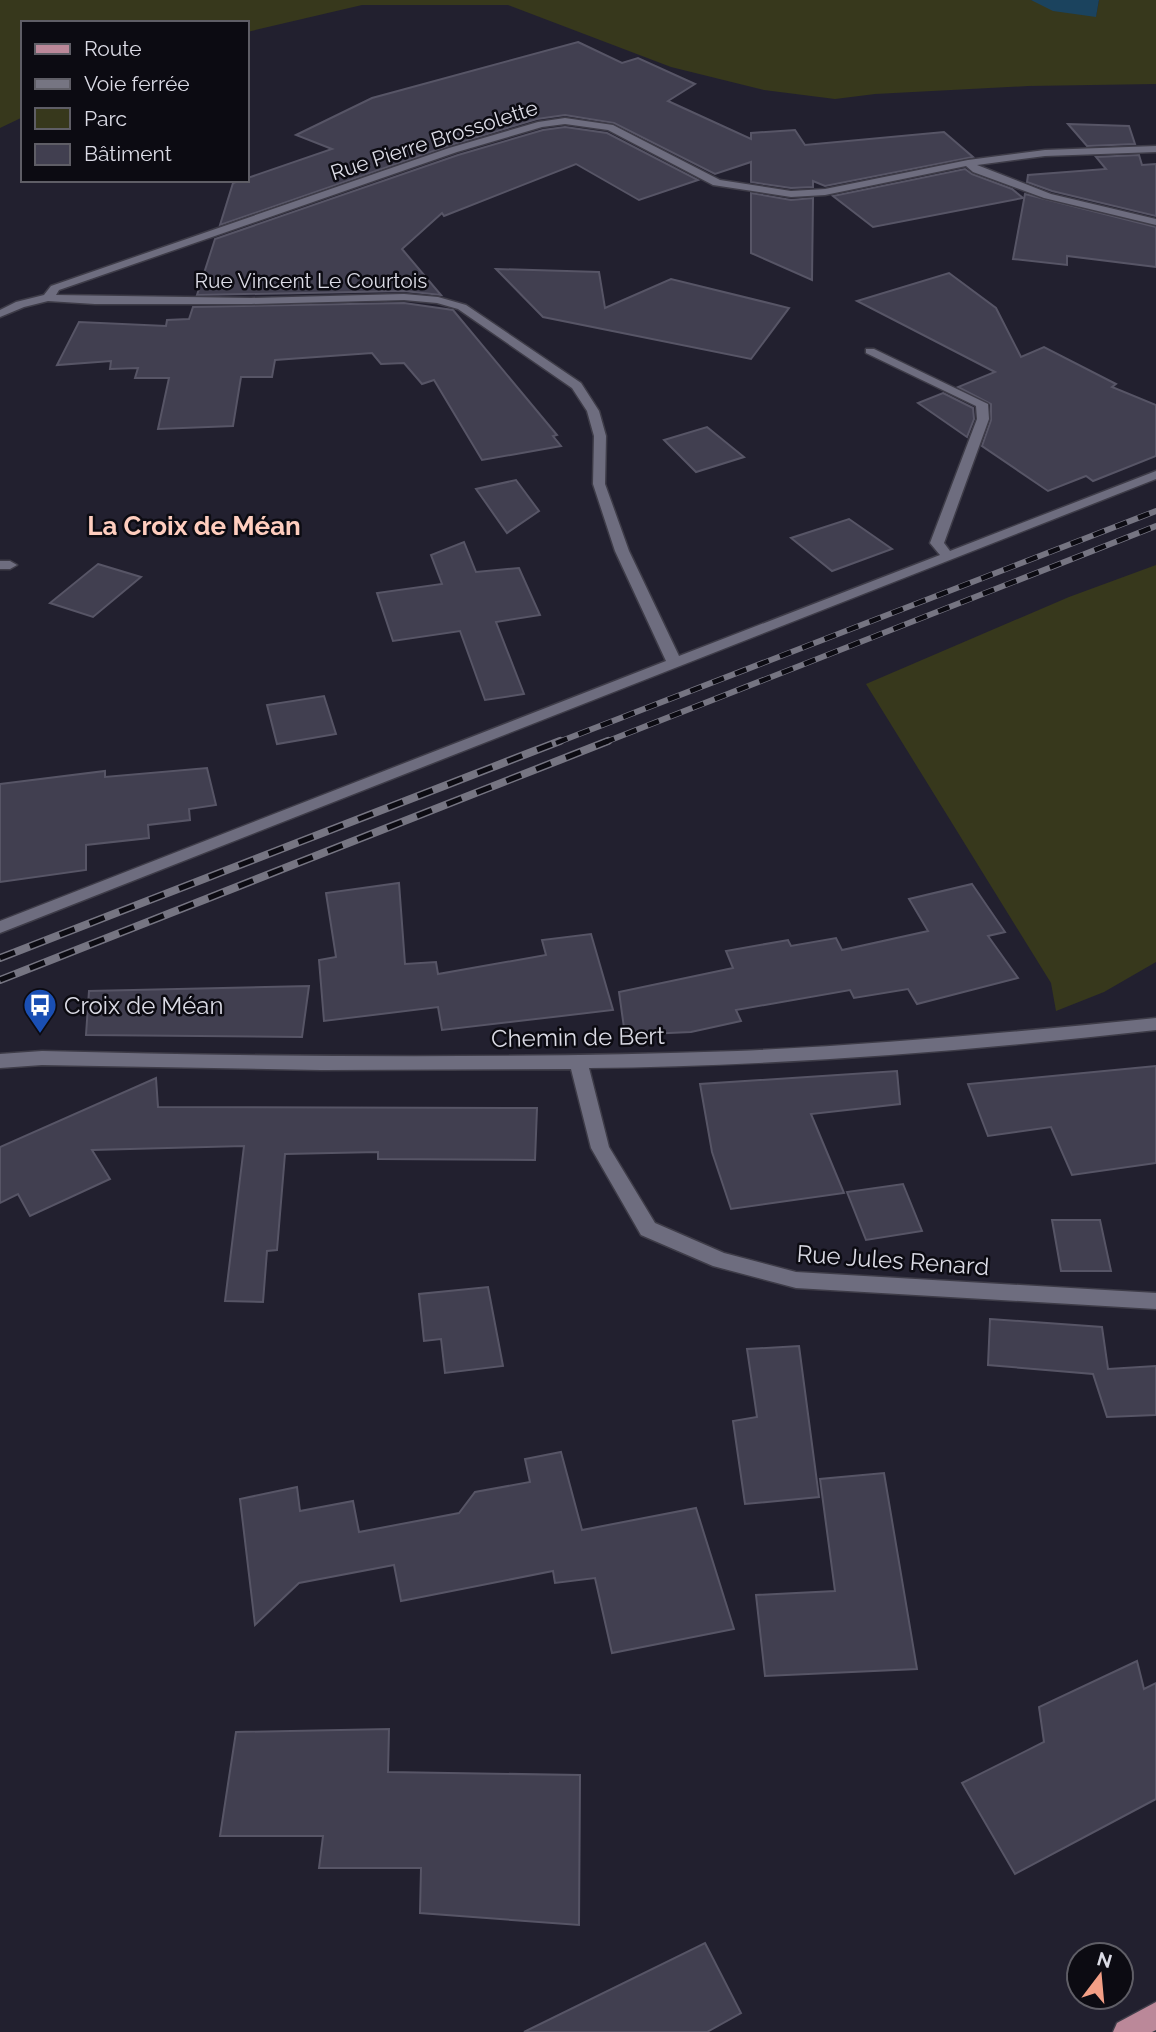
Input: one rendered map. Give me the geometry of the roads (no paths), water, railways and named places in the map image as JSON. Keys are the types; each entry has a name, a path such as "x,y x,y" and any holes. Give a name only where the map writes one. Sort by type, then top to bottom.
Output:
{"main road":[{"path":"1126,2032 1156,2015"}],"street":[{"name":"Rue Pierre Brossolette","path":"0,314 20,304 48,298 55,289 84,278 453,150 541,124 565,121 610,127 717,183 755,191 825,192 968,163 1045,153 1156,149"},
{"path":"968,163 977,170 1048,196 1156,222"},
{"name":"Rue Vincent Le Courtois","path":"48,298 121,301 404,297 438,300 463,307 577,386 593,411 600,436 599,484 622,551 671,658"},
{"path":"870,351 982,404 983,419 937,543 946,554"},
{"path":"0,927 671,658 1156,475"},
{"name":"Chemin de Bert","path":"0,1061 43,1058 579,1063 798,1055 1079,1034 1156,1024"},
{"name":"Rue Jules Renard","path":"579,1063 600,1149 648,1228 720,1260 796,1280 1156,1301"}],"water":[{"path":"1031,0 1099,0 1096,17 1053,11"}],"railway":[{"path":"556,743 1156,511"},
{"path":"603,743 1156,526"},
{"path":"0,958 560,741"},
{"path":"0,980 608,741"}],"place":[{"name":"Croix de Méan","path":"40,1035"}],"district":[{"name":"La Croix de Méan","path":"194,526"}]}
